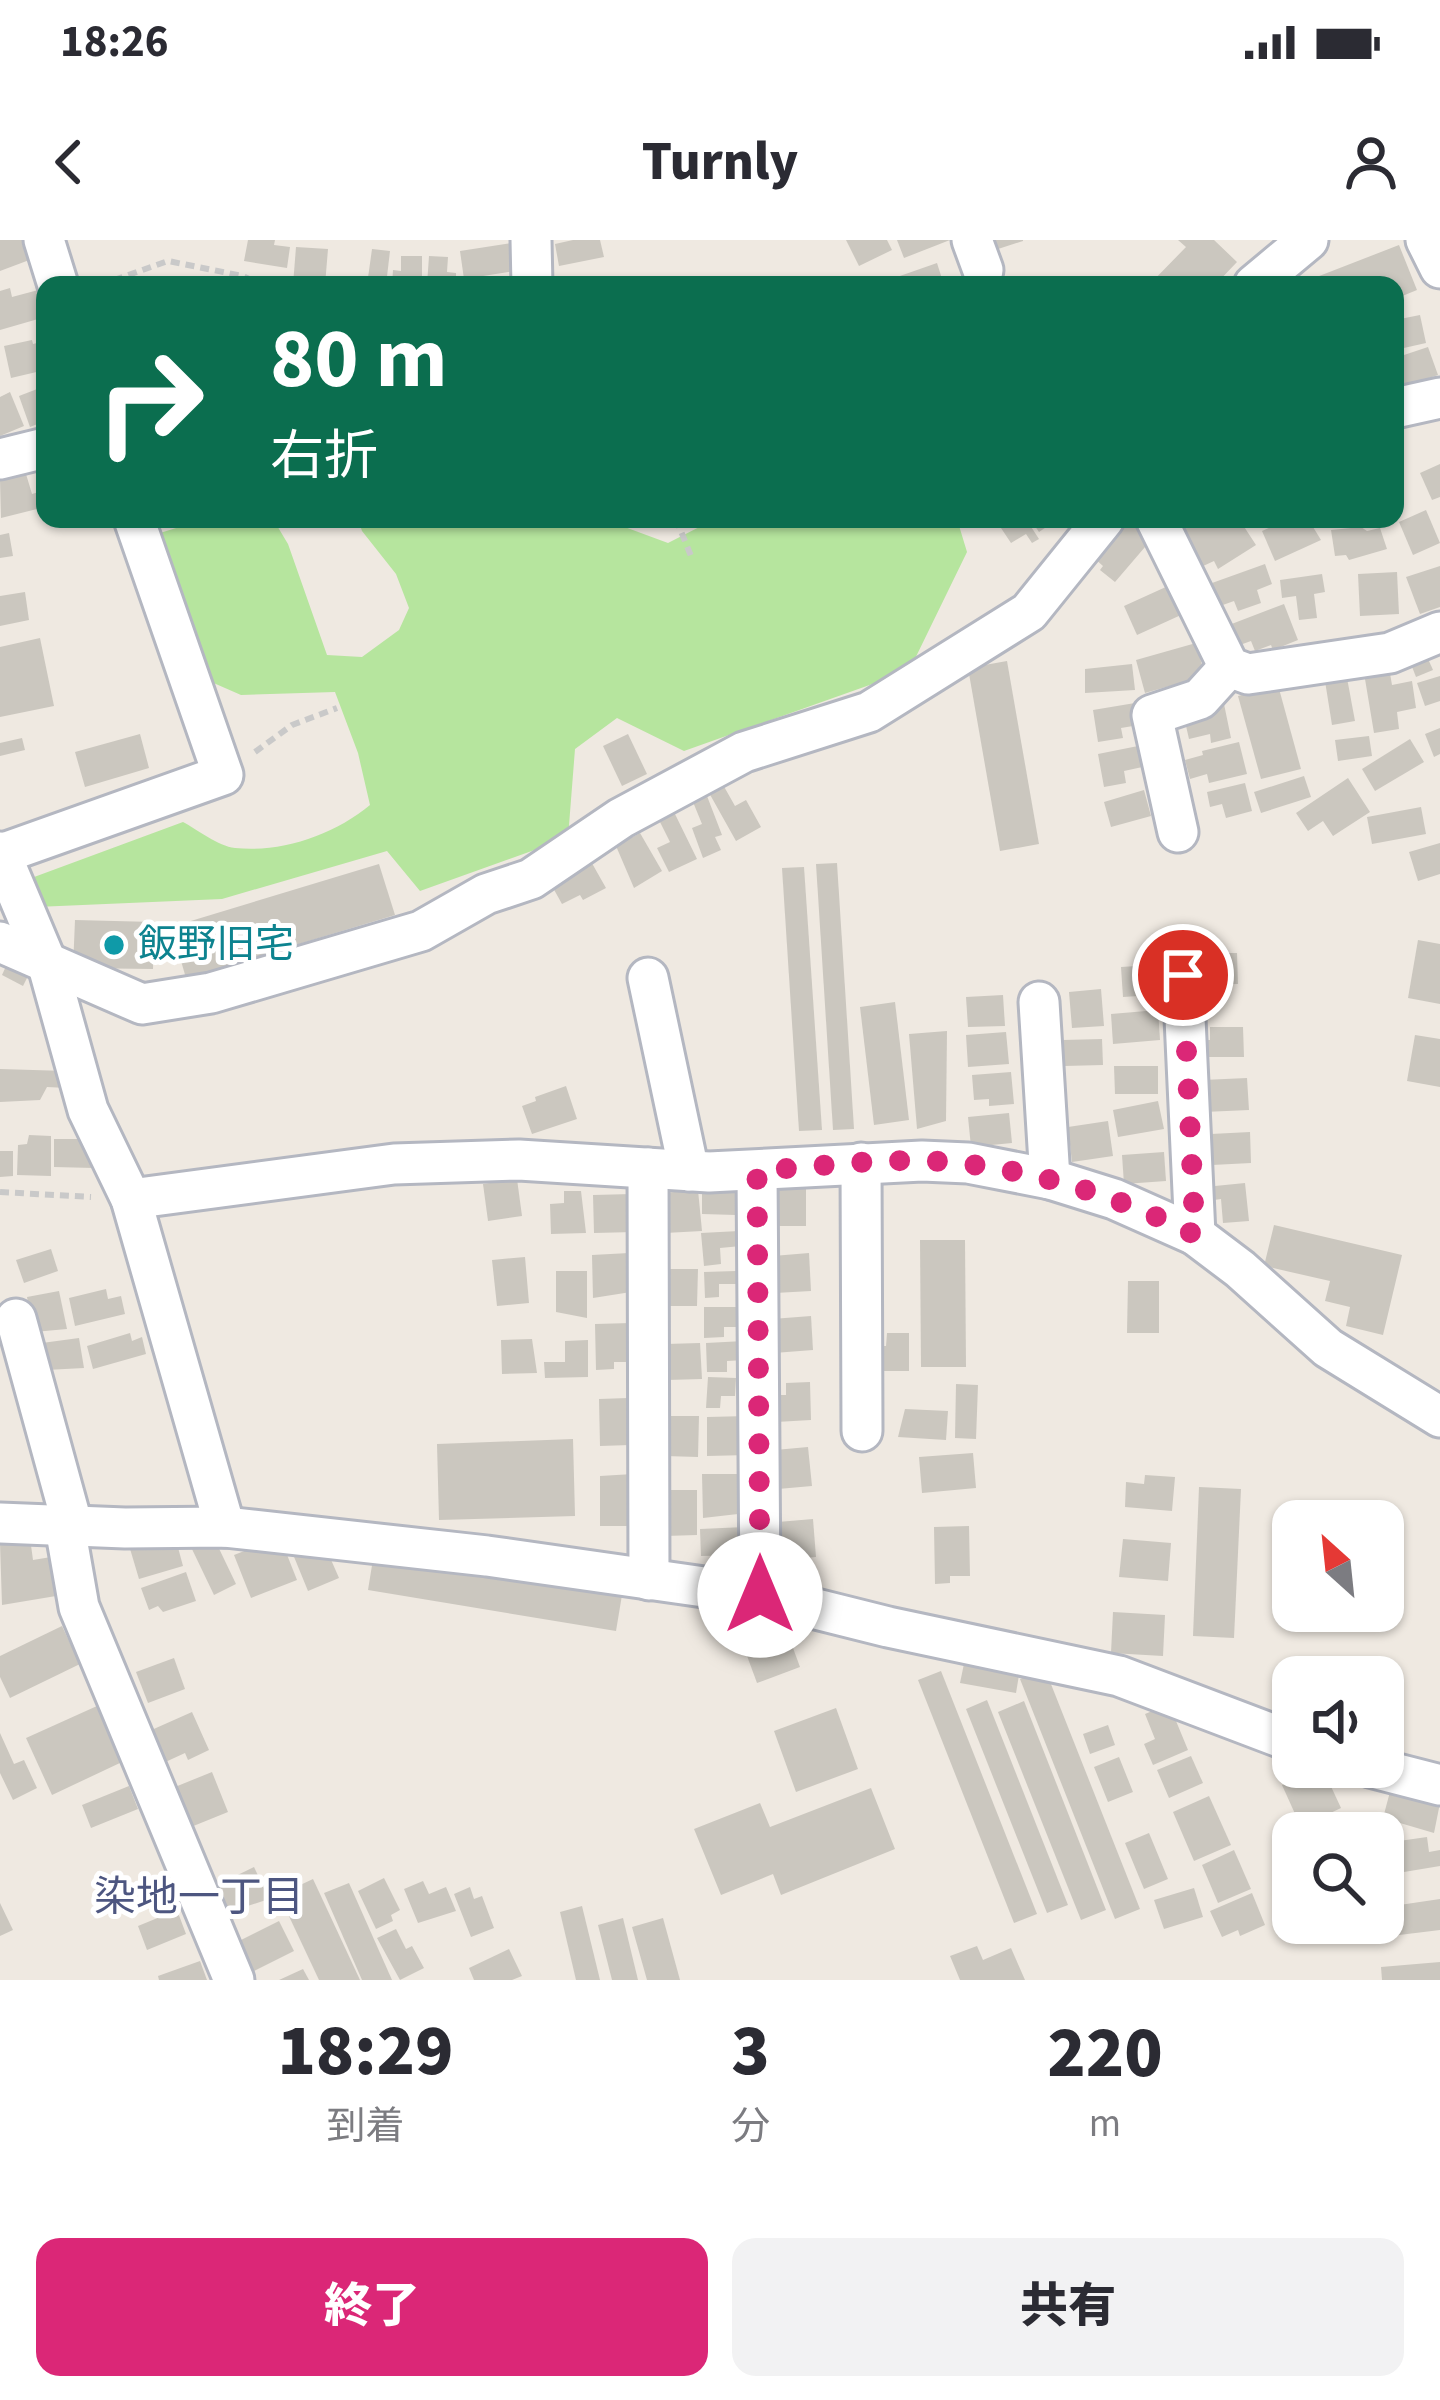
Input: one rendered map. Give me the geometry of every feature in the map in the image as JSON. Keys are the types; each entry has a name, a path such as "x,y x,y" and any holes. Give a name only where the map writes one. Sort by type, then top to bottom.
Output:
{"street":[{"path":"44,240 55,276"},
{"path":"531,240 532,276"},
{"path":"1265,276 1307,240"},
{"path":"1426,240 1440,268"},
{"path":"1404,405 1440,398"},
{"path":"0,459 36,450"},
{"path":"137,528 223,775 0,853 48,966 88,1110 131,1199 225,1527"},
{"path":"0,942 142,1004 211,993 421,931 486,894 531,879 621,818 745,752 869,712 1029,612 1097,528"},
{"path":"1160,528 1229,667 1248,674 1390,653 1440,632"},
{"path":"1178,832 1153,715 1200,699 1229,667"},
{"path":"1183,975 1195,1235"},
{"path":"649,978 689,1171"},
{"path":"1039,1002 1050,1179"},
{"path":"131,1199 394,1164 519,1160 757,1171 861,1163 968,1163 1050,1179 1154,1214 1195,1235 1328,1348 1440,1417"},
{"path":"861,1163 862,1431"},
{"path":"648,1168 649,1580"},
{"path":"757,1171 760,1595"},
{"path":"16,1319 69,1527 80,1607 234,1980"},
{"path":"0,1523 225,1527 405,1546 760,1595 1119,1676 1272,1734"},
{"path":"1404,1776 1440,1785"}],"path":[{"path":"125,276 167,261 243,276"},
{"path":"680,528 691,556"},
{"path":"223,775 292,725 337,709"},
{"path":"0,1192 131,1199"}],"green space":[{"path":"176,528 278,528 327,655 362,657 399,630 409,608 396,574 361,528 627,528 668,543 697,528 960,528 967,552 909,671 684,751 617,718 575,749 568,838 420,891 387,851 222,899 36,907 26,880 183,822 228,847 270,848 324,833 370,805 358,753 335,692 241,695 209,681 160,533"}],"building":[{"path":"0,240 24,240 32,259 0,271"},
{"path":"248,240 275,240 274,245 290,247 287,268 244,261"},
{"path":"600,240 604,257 559,266 555,244"},
{"path":"846,240 887,240 892,250 859,266"},
{"path":"897,240 950,240 904,258"},
{"path":"991,240 1023,240 1023,241 995,250"},
{"path":"1178,240 1214,240 1237,262 1224,276 1158,276 1186,247"},
{"path":"511,243 515,271 464,276 460,251"},
{"path":"1399,245 1417,290 1404,295 1404,276 1319,276"},
{"path":"296,247 328,249 326,276 294,276"},
{"path":"372,249 390,251 387,276 368,276"},
{"path":"401,256 422,256 422,276 393,276 393,270 401,271"},
{"path":"429,256 448,257 447,272 456,273 456,276 428,276"},
{"path":"937,263 941,276 900,276"},
{"path":"10,288 12,297 36,291 36,320 0,330 0,291"},
{"path":"1420,315 1426,343 1404,348 1404,318"},
{"path":"36,343 36,372 11,378 4,346"},
{"path":"1428,347 1438,375 1404,386 1404,355"},
{"path":"36,389 36,425 30,427 19,396"},
{"path":"10,392 24,426 0,436 0,397"},
{"path":"1440,464 1440,497 1432,500 1420,473"},
{"path":"26,474 32,494 36,493 36,509 1,518 0,480"},
{"path":"1426,510 1440,543 1413,555 1402,528 1404,520"},
{"path":"1001,528 1032,528 1039,539 1032,543 1026,534 1011,543"},
{"path":"1119,528 1138,528 1151,540 1115,582 1094,558"},
{"path":"1180,528 1245,528 1256,545 1218,569 1214,561 1201,567"},
{"path":"1314,528 1321,540 1275,561 1262,531"},
{"path":"1380,528 1387,549 1349,560 1346,555 1335,556 1331,530"},
{"path":"9,533 13,556 0,558 0,535"},
{"path":"1265,564 1272,584 1257,590 1261,603 1238,611 1234,601 1220,606 1212,583"},
{"path":"1440,566 1440,607 1420,614 1406,577"},
{"path":"1397,572 1399,614 1360,616 1358,574"},
{"path":"1322,574 1325,592 1314,594 1317,618 1299,620 1296,596 1282,598 1280,580"},
{"path":"1168,586 1181,615 1137,635 1124,606"},
{"path":"25,592 29,620 0,626 0,596"},
{"path":"1284,604 1298,640 1273,650 1271,645 1255,651 1251,641 1237,646 1229,625"},
{"path":"40,638 54,706 0,717 0,647"},
{"path":"1196,643 1205,676 1145,693 1136,660"},
{"path":"1425,652 1433,670 1416,677 1409,659"},
{"path":"1007,661 1039,844 1000,851 968,668"},
{"path":"1388,662 1392,685 1412,681 1416,708 1397,712 1399,729 1374,733 1363,667"},
{"path":"1132,664 1135,690 1085,693 1085,669"},
{"path":"1440,676 1440,701 1425,706 1417,683"},
{"path":"1347,678 1355,721 1332,725 1325,681"},
{"path":"1278,685 1301,769 1261,779 1238,696"},
{"path":"1135,703 1139,725 1121,728 1123,738 1098,742 1093,710"},
{"path":"1224,704 1231,738 1211,743 1210,734 1189,739 1184,717"},
{"path":"1440,728 1440,754 1434,757 1425,734"},
{"path":"140,734 149,768 85,787 75,752"},
{"path":"628,734 647,774 622,786 603,746"},
{"path":"1369,736 1372,756 1338,761 1335,740"},
{"path":"22,738 25,750 0,756 0,743"},
{"path":"1410,739 1424,762 1375,791 1362,769"},
{"path":"1239,742 1247,774 1209,783 1207,774 1190,779 1185,760"},
{"path":"1143,745 1147,766 1124,771 1126,783 1104,787 1098,754"},
{"path":"1304,776 1311,797 1261,813 1254,792"},
{"path":"1348,778 1370,812 1333,836 1323,821 1308,831 1296,813"},
{"path":"722,783 735,806 746,800 761,827 736,841 708,791"},
{"path":"1245,783 1252,811 1226,818 1222,804 1210,807 1207,792"},
{"path":"1144,790 1151,816 1111,827 1104,802"},
{"path":"707,796 722,835 715,837 721,850 703,858 692,828 702,824 693,802"},
{"path":"1421,807 1426,834 1372,844 1367,817"},
{"path":"674,812 697,859 669,872 657,848 670,842 659,820"},
{"path":"640,833 662,871 634,888 616,846"},
{"path":"1440,843 1440,874 1418,881 1409,852"},
{"path":"589,858 606,888 562,904 552,886 570,877 567,870"},
{"path":"837,863 854,1129 833,1130 816,864"},
{"path":"379,864 395,915 186,978 171,927"},
{"path":"804,867 822,1130 799,1131 782,868"},
{"name":"飯野旧宅","path":"75,920 154,922 153,969 73,968"},
{"path":"1418,940 1440,944 1440,1004 1408,998"},
{"path":"1200,953 1237,953 1238,984 1201,985"},
{"path":"7,964 29,974 23,986 2,975"},
{"path":"1167,964 1169,994 1123,997 1121,967"},
{"path":"1101,989 1104,1026 1072,1028 1069,992"},
{"path":"1003,995 1005,1026 968,1027 966,997"},
{"path":"895,1002 909,1120 874,1125 860,1007"},
{"path":"1158,1010 1160,1040 1113,1044 1111,1014"},
{"path":"1210,1027 1243,1027 1244,1057 1201,1057 1200,1040 1210,1040"},
{"path":"947,1031 946,1121 917,1129 909,1034"},
{"path":"1006,1032 1009,1064 968,1067 966,1035"},
{"path":"1415,1035 1440,1039 1440,1087 1407,1081"},
{"path":"1102,1039 1103,1065 1064,1066 1063,1040"},
{"path":"1114,1066 1158,1066 1158,1094 1115,1094"},
{"path":"0,1069 66,1071 67,1088 47,1087 40,1100 0,1102"},
{"path":"1011,1072 1014,1104 989,1106 989,1099 974,1100 972,1075"},
{"path":"1247,1078 1249,1110 1204,1112 1203,1080"},
{"path":"566,1086 577,1119 532,1134 522,1106"},
{"path":"1158,1101 1164,1129 1118,1137 1113,1110"},
{"path":"1009,1113 1012,1143 971,1147 968,1117"},
{"path":"1108,1121 1113,1156 1072,1162 1068,1127"},
{"path":"1250,1132 1251,1163 1212,1165 1211,1134"},
{"path":"29,1135 51,1136 51,1176 17,1175 18,1145 27,1144"},
{"path":"54,1139 92,1139 94,1168 54,1167"},
{"path":"0,1151 13,1151 13,1176 0,1177"},
{"path":"1164,1152 1166,1181 1124,1184 1122,1155"},
{"path":"517,1179 522,1216 488,1221 483,1184"},
{"path":"1245,1183 1249,1221 1223,1223 1221,1199 1207,1201 1205,1187"},
{"path":"702,1187 737,1188 736,1215 702,1214"},
{"path":"806,1187 806,1226 771,1226 771,1214 779,1213 778,1188"},
{"path":"698,1190 702,1231 665,1233 662,1193"},
{"path":"564,1191 581,1191 586,1233 551,1234 550,1204 564,1203"},
{"path":"632,1194 634,1232 594,1233 593,1195"},
{"path":"1274,1225 1402,1255 1383,1335 1346,1326 1350,1307 1325,1301 1330,1281 1264,1266"},
{"path":"739,1231 741,1246 720,1248 721,1264 704,1266 701,1233"},
{"path":"920,1240 965,1240 966,1367 921,1367"},
{"path":"51,1249 58,1271 24,1283 16,1260"},
{"path":"629,1253 631,1292 593,1298 592,1255"},
{"path":"809,1253 811,1291 775,1293 773,1256"},
{"path":"525,1257 529,1303 497,1306 492,1260"},
{"path":"668,1269 698,1269 697,1306 668,1306"},
{"path":"556,1271 587,1271 587,1318 556,1312"},
{"path":"736,1271 737,1284 719,1284 719,1297 705,1298 704,1272"},
{"path":"1128,1281 1159,1281 1159,1333 1127,1333"},
{"path":"106,1289 108,1299 121,1296 125,1314 75,1326 69,1298"},
{"path":"59,1291 67,1329 34,1332 27,1297"},
{"path":"704,1307 736,1307 736,1327 724,1327 724,1337 704,1338"},
{"path":"811,1316 813,1350 774,1353 772,1319"},
{"path":"631,1323 632,1362 614,1362 614,1369 596,1370 595,1324"},
{"path":"130,1333 132,1341 142,1337 146,1354 93,1369 87,1346"},
{"path":"887,1333 909,1333 909,1371 876,1371 876,1346 886,1346"},
{"path":"79,1338 84,1368 46,1370 42,1343"},
{"path":"532,1339 537,1373 502,1374 501,1340"},
{"path":"588,1340 588,1377 545,1378 544,1362 565,1362 565,1341"},
{"path":"744,1341 745,1360 727,1361 727,1372 707,1372 706,1343"},
{"path":"700,1343 702,1379 667,1380 666,1344"},
{"path":"708,1377 736,1378 735,1396 721,1396 720,1408 706,1408"},
{"path":"810,1382 811,1420 776,1422 776,1395 786,1395 786,1383"},
{"path":"956,1384 978,1385 976,1439 955,1438"},
{"path":"628,1398 630,1445 600,1446 599,1399"},
{"path":"905,1409 948,1411 946,1440 898,1437"},
{"path":"666,1416 699,1416 698,1457 665,1456"},
{"path":"748,1416 748,1455 707,1456 707,1417"},
{"path":"573,1439 575,1516 439,1520 437,1444"},
{"path":"808,1447 812,1486 778,1489 775,1450"},
{"path":"973,1453 976,1488 922,1493 919,1457"},
{"path":"633,1474 634,1526 600,1526 600,1476"},
{"path":"702,1474 738,1474 738,1514 703,1518"},
{"path":"1145,1475 1175,1477 1172,1511 1125,1507 1126,1482 1144,1484"},
{"path":"1199,1487 1241,1489 1234,1638 1193,1636"},
{"path":"665,1490 697,1490 697,1535 665,1536"},
{"path":"813,1519 816,1557 780,1560 778,1522"},
{"path":"969,1526 970,1576 950,1576 950,1583 935,1584 934,1527"},
{"path":"745,1527 746,1555 701,1556 700,1529"},
{"path":"173,1529 183,1566 139,1579 128,1542"},
{"path":"213,1536 236,1584 214,1595 191,1547"},
{"path":"280,1537 297,1580 251,1598 234,1555"},
{"path":"30,1538 33,1560 51,1557 56,1596 2,1605 0,1543"},
{"path":"1123,1539 1171,1543 1168,1581 1119,1577"},
{"path":"325,1546 339,1578 308,1591 290,1547"},
{"path":"375,1547 623,1589 616,1631 368,1590"},
{"path":"186,1572 196,1601 163,1612 158,1606 149,1610 141,1588"},
{"path":"779,1610 800,1667 757,1683 736,1626"},
{"path":"1113,1612 1165,1615 1163,1656 1111,1653"},
{"path":"62,1626 80,1664 10,1698 0,1677 0,1656"},
{"path":"174,1658 185,1689 148,1703 136,1672"},
{"path":"965,1659 1020,1669 1016,1693 960,1683"},
{"path":"1045,1669 1140,1909 1115,1919 1020,1679"},
{"path":"941,1671 1037,1914 1014,1923 918,1680"},
{"path":"987,1700 1068,1905 1047,1913 966,1709"},
{"path":"1024,1701 1106,1910 1081,1920 998,1712"},
{"path":"1169,1704 1188,1750 1153,1765 1144,1744 1155,1739 1145,1714"},
{"path":"97,1706 122,1762 52,1795 26,1738"},
{"path":"836,1708 858,1769 796,1792 774,1731"},
{"path":"192,1712 209,1750 188,1760 185,1753 161,1764 147,1732"},
{"path":"1108,1725 1115,1745 1090,1754 1083,1734"},
{"path":"0,1733 14,1764 24,1760 37,1788 13,1800 0,1773"},
{"path":"1191,1756 1203,1783 1169,1798 1157,1770"},
{"path":"1119,1757 1133,1792 1108,1802 1094,1767"},
{"path":"212,1772 228,1812 186,1829 170,1789"},
{"path":"129,1786 138,1809 91,1828 82,1805"},
{"path":"871,1788 895,1849 781,1895 773,1874 721,1895 694,1829 760,1803 770,1827"},
{"path":"1283,1788 1332,1788 1341,1808 1333,1812 1294,1812"},
{"path":"1391,1788 1440,1803 1434,1833 1404,1824 1404,1812 1385,1812"},
{"path":"1209,1796 1231,1845 1194,1861 1173,1812"},
{"path":"1149,1833 1168,1879 1144,1889 1125,1843"},
{"path":"1427,1837 1429,1852 1440,1850 1440,1866 1404,1872 1404,1840"},
{"path":"1234,1850 1251,1889 1218,1903 1202,1865"},
{"path":"254,1867 269,1899 226,1913 213,1887"},
{"path":"162,1874 170,1892 148,1901 141,1883"},
{"path":"384,1878 400,1910 391,1915 393,1921 376,1929 358,1891"},
{"path":"313,1879 360,1980 319,1980 279,1895"},
{"path":"423,1881 429,1894 446,1887 456,1911 418,1923 404,1889"},
{"path":"349,1883 392,1980 362,1980 324,1893"},
{"path":"470,1887 474,1899 482,1896 494,1928 471,1937 454,1894"},
{"path":"1194,1888 1203,1917 1164,1929 1154,1900"},
{"path":"1252,1893 1265,1925 1240,1936 1238,1930 1222,1937 1210,1911"},
{"path":"1440,1899 1440,1930 1404,1934 1404,1904"},
{"path":"0,1903 13,1930 0,1936"},
{"path":"582,1906 600,1980 576,1980 560,1912"},
{"path":"177,1910 186,1934 147,1950 138,1926"},
{"path":"623,1918 638,1980 612,1980 598,1925"},
{"path":"663,1918 680,1980 647,1980 632,1927"},
{"path":"279,1921 294,1951 252,1972 237,1942"},
{"path":"396,1929 424,1968 400,1980 377,1938"},
{"path":"977,1946 983,1960 1011,1948 1025,1980 960,1980 950,1956"},
{"path":"509,1949 522,1976 474,1980 469,1968"},
{"path":"200,1961 207,1980 159,1980 158,1976"},
{"path":"1440,1962 1440,1980 1382,1980 1381,1967"},
{"path":"303,1969 309,1980 279,1980"}],"place":[{"name":"飯野旧宅","path":"114,945"}],"district":[{"name":"染地一丁目","path":"199,1898"}],"route":[{"path":"760,1595 757,1171 861,1163 968,1163 1050,1179 1114,1199 1195,1235 1183,975"}]}
